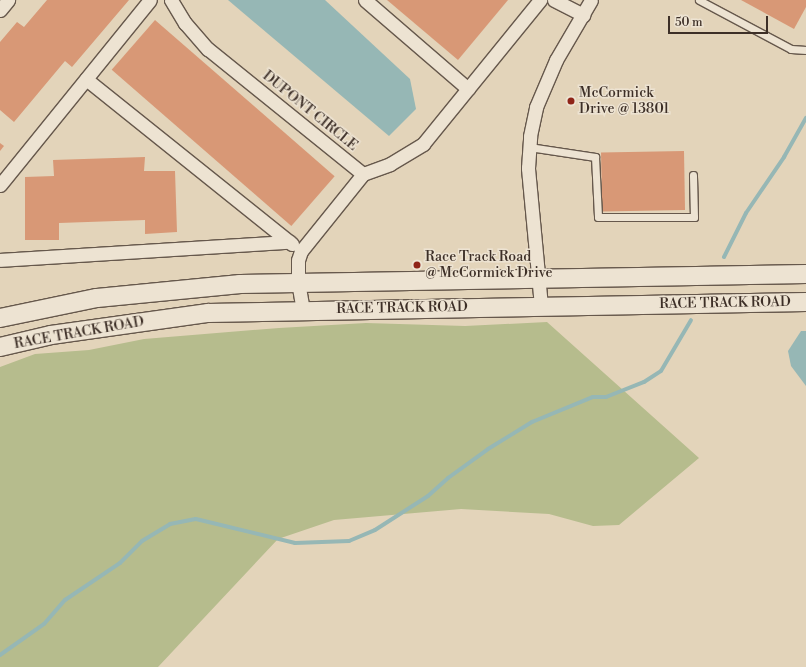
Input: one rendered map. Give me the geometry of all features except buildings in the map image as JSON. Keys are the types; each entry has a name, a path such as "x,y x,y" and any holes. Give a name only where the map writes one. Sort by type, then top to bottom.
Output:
{"main road":[{"name":"RACE TRACK ROAD","path":"0,318 98,298 186,288 298,282 806,274"},
{"name":"RACE TRACK ROAD","path":"0,347 51,335 208,313 303,310 806,302"}],"street":[{"path":"0,10 8,0"},
{"path":"0,185 150,0"},
{"name":"DUPONT CIRCLE","path":"171,0 185,23 208,49 363,174"},
{"path":"365,0 468,88"},
{"path":"303,310 298,282 298,260 301,251 363,174 390,164 423,144 540,0"},
{"path":"554,0 583,15"},
{"path":"541,306 528,168 529,147 536,108 556,60 591,0"},
{"path":"86,79 301,251"},
{"path":"0,260 289,242"}],"lane":[{"path":"700,0 791,49 806,50"},
{"path":"529,147 595,157 598,217 694,217 693,175"}],"green space":[{"path":"547,322 699,458 619,525 593,526 549,514 461,509 334,520 278,539 158,667 0,667 0,367 35,354 89,350 144,339 279,328 366,323 465,326"}],"water":[{"path":"228,0 325,0 410,79 416,109 389,136"},
{"path":"801,331 806,331 806,386 791,366 788,351"}],"waterway":[{"path":"724,257 746,213 784,157 806,118"},
{"path":"0,655 44,624 65,600 120,563 142,541 170,524 196,519 295,543 349,541 375,530 428,496 448,478 488,449 532,422 593,397 606,397 644,382 661,371 691,320"}],"place":[{"name":"McCormick Drive @ 13801","path":"571,101"},
{"name":"Race Track Road @ McCormick Drive","path":"417,265"}]}
